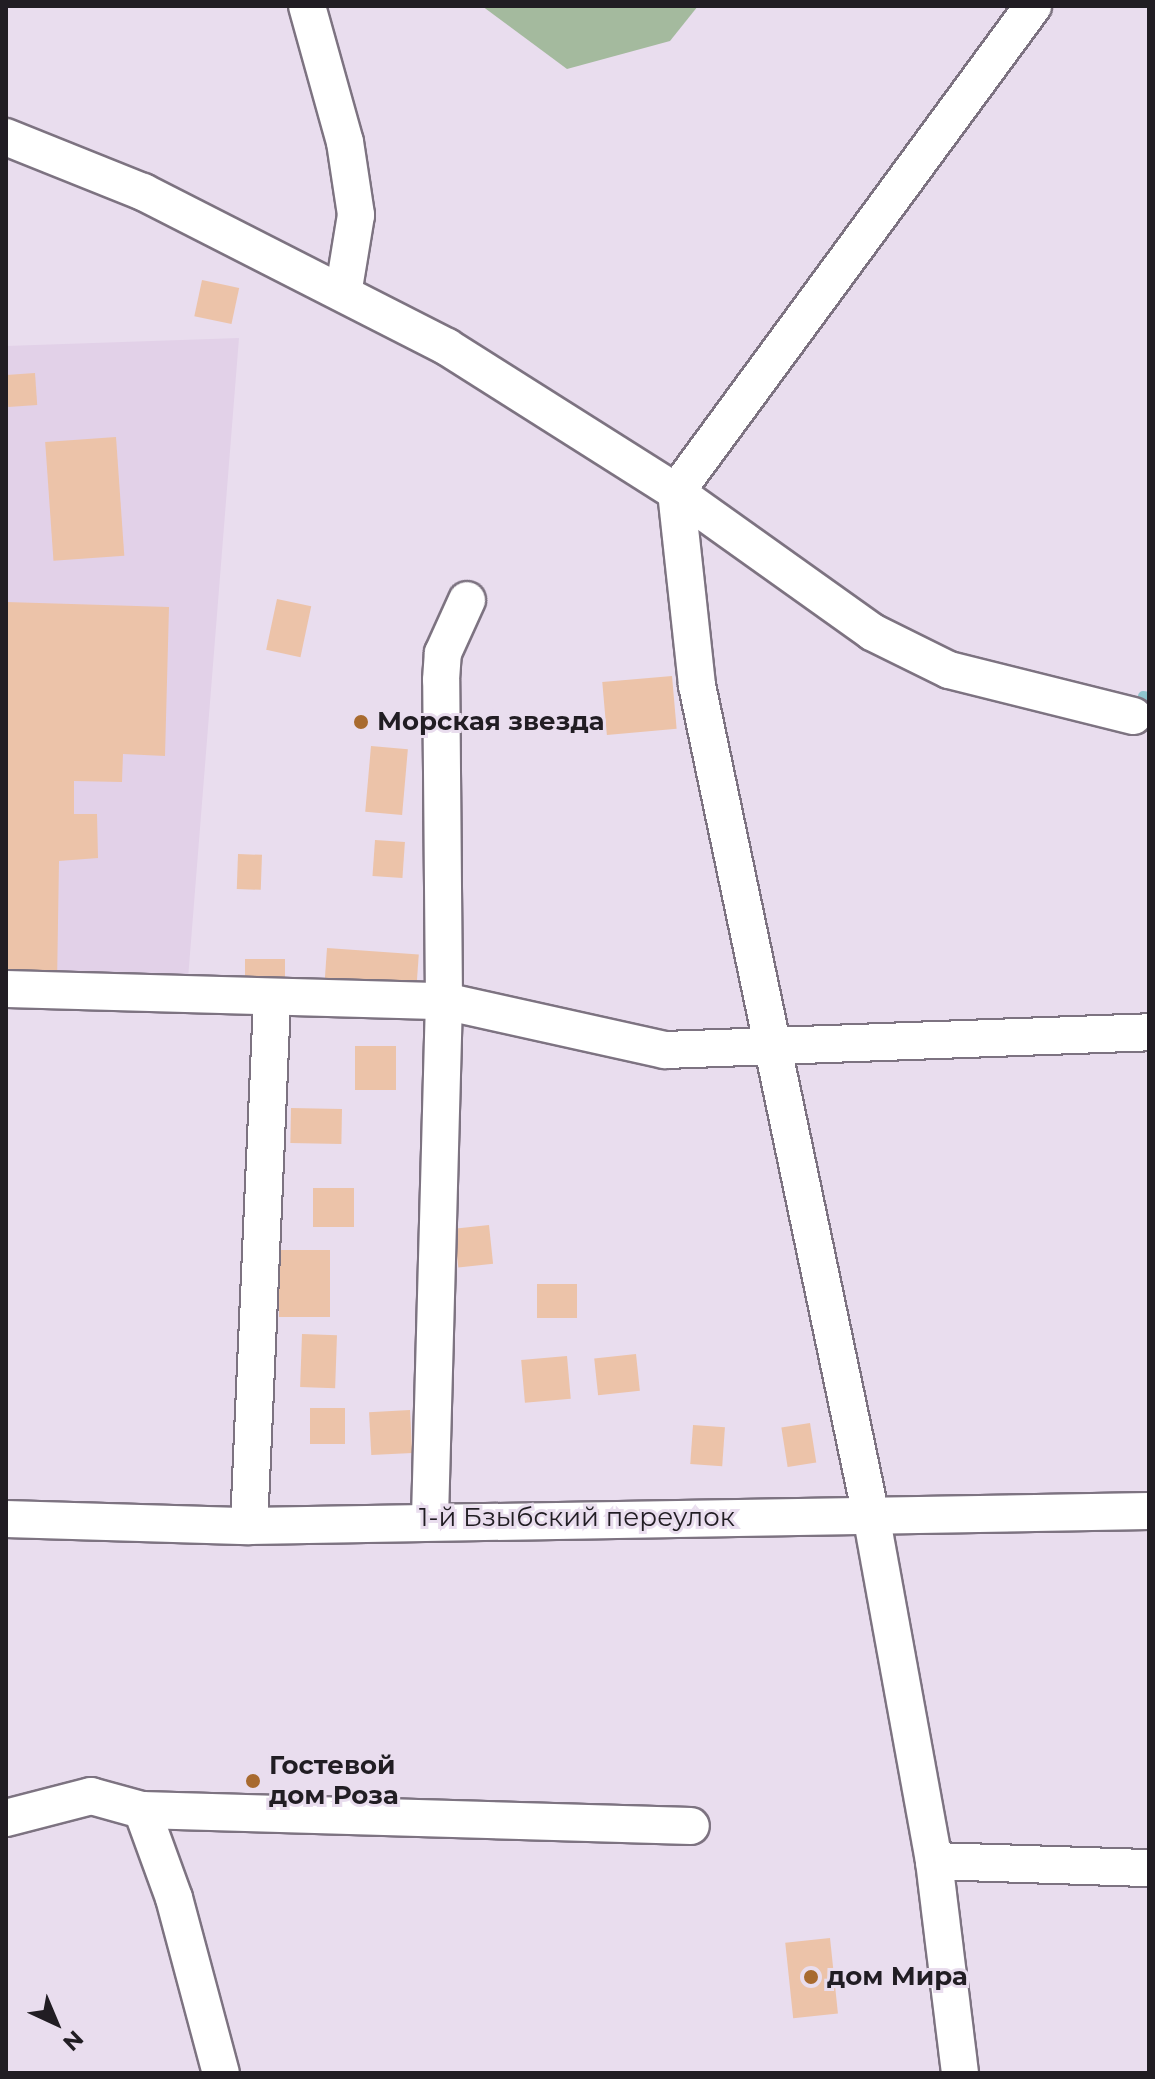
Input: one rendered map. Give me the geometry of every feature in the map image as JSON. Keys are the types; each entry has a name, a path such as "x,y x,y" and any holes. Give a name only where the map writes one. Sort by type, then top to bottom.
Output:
{"street":[{"path":"307,6 345,142 356,215 344,288"},
{"path":"960,2073 934,1861 871,1516 775,1041 697,685 676,492 1033,6"},
{"path":"6,137 344,288 676,492 872,632 949,670 1133,716"},
{"path":"430,1518 444,1001 442,666 467,600"},
{"path":"6,989 272,1001 444,1001 665,1050 775,1041 1149,1032"},
{"path":"249,1526 272,1001"},
{"name":"1-й Бзыбский переулок","path":"6,1519 249,1526 430,1518 1149,1511"},
{"path":"6,1818 91,1796 142,1810 691,1826"},
{"path":"142,1810 174,1898 221,2073"},
{"path":"934,1861 1149,1868"}],"shaded area":[{"path":"239,338 186,1004 6,997 6,346"}],"green space":[{"path":"482,6 698,6 670,41 567,69"}],"building":[{"path":"202,280 239,288 231,324 194,316"},
{"path":"35,373 37,405 8,407 6,375"},
{"path":"116,437 124,556 53,561 45,442"},
{"path":"277,599 311,606 300,657 266,650"},
{"path":"6,602 169,607 165,756 123,754 122,782 74,781 74,814 97,814 98,858 59,861 57,984 6,983"},
{"path":"672,676 677,729 607,735 602,682"},
{"path":"371,746 408,749 402,815 365,812"},
{"path":"375,840 405,842 402,878 372,876"},
{"path":"238,854 262,855 261,890 237,889"},
{"path":"327,948 419,954 416,996 324,990"},
{"path":"245,959 285,959 285,986 245,986"},
{"path":"355,1046 396,1046 396,1090 355,1090"},
{"path":"291,1108 342,1109 341,1144 290,1143"},
{"path":"313,1188 354,1188 354,1227 313,1227"},
{"path":"489,1225 493,1264 458,1267 454,1229"},
{"path":"279,1250 330,1250 330,1317 279,1317"},
{"path":"537,1284 577,1284 577,1318 537,1318"},
{"path":"302,1334 337,1335 335,1388 300,1387"},
{"path":"636,1354 640,1391 598,1395 594,1358"},
{"path":"567,1356 571,1399 525,1403 521,1360"},
{"path":"310,1408 345,1408 345,1444 310,1444"},
{"path":"410,1410 412,1453 371,1455 369,1412"},
{"path":"810,1423 816,1463 788,1467 781,1428"},
{"path":"693,1425 725,1427 722,1466 690,1464"},
{"name":"дом Мира","path":"830,1938 838,2014 793,2018 785,1943"}],"waterway":[{"path":"1143,696 1149,697"}],"place":[{"name":"Морская звезда","path":"361,722"},
{"name":"Гостевой дом Роза","path":"253,1781"},
{"name":"дом Мира","path":"811,1977"}]}
